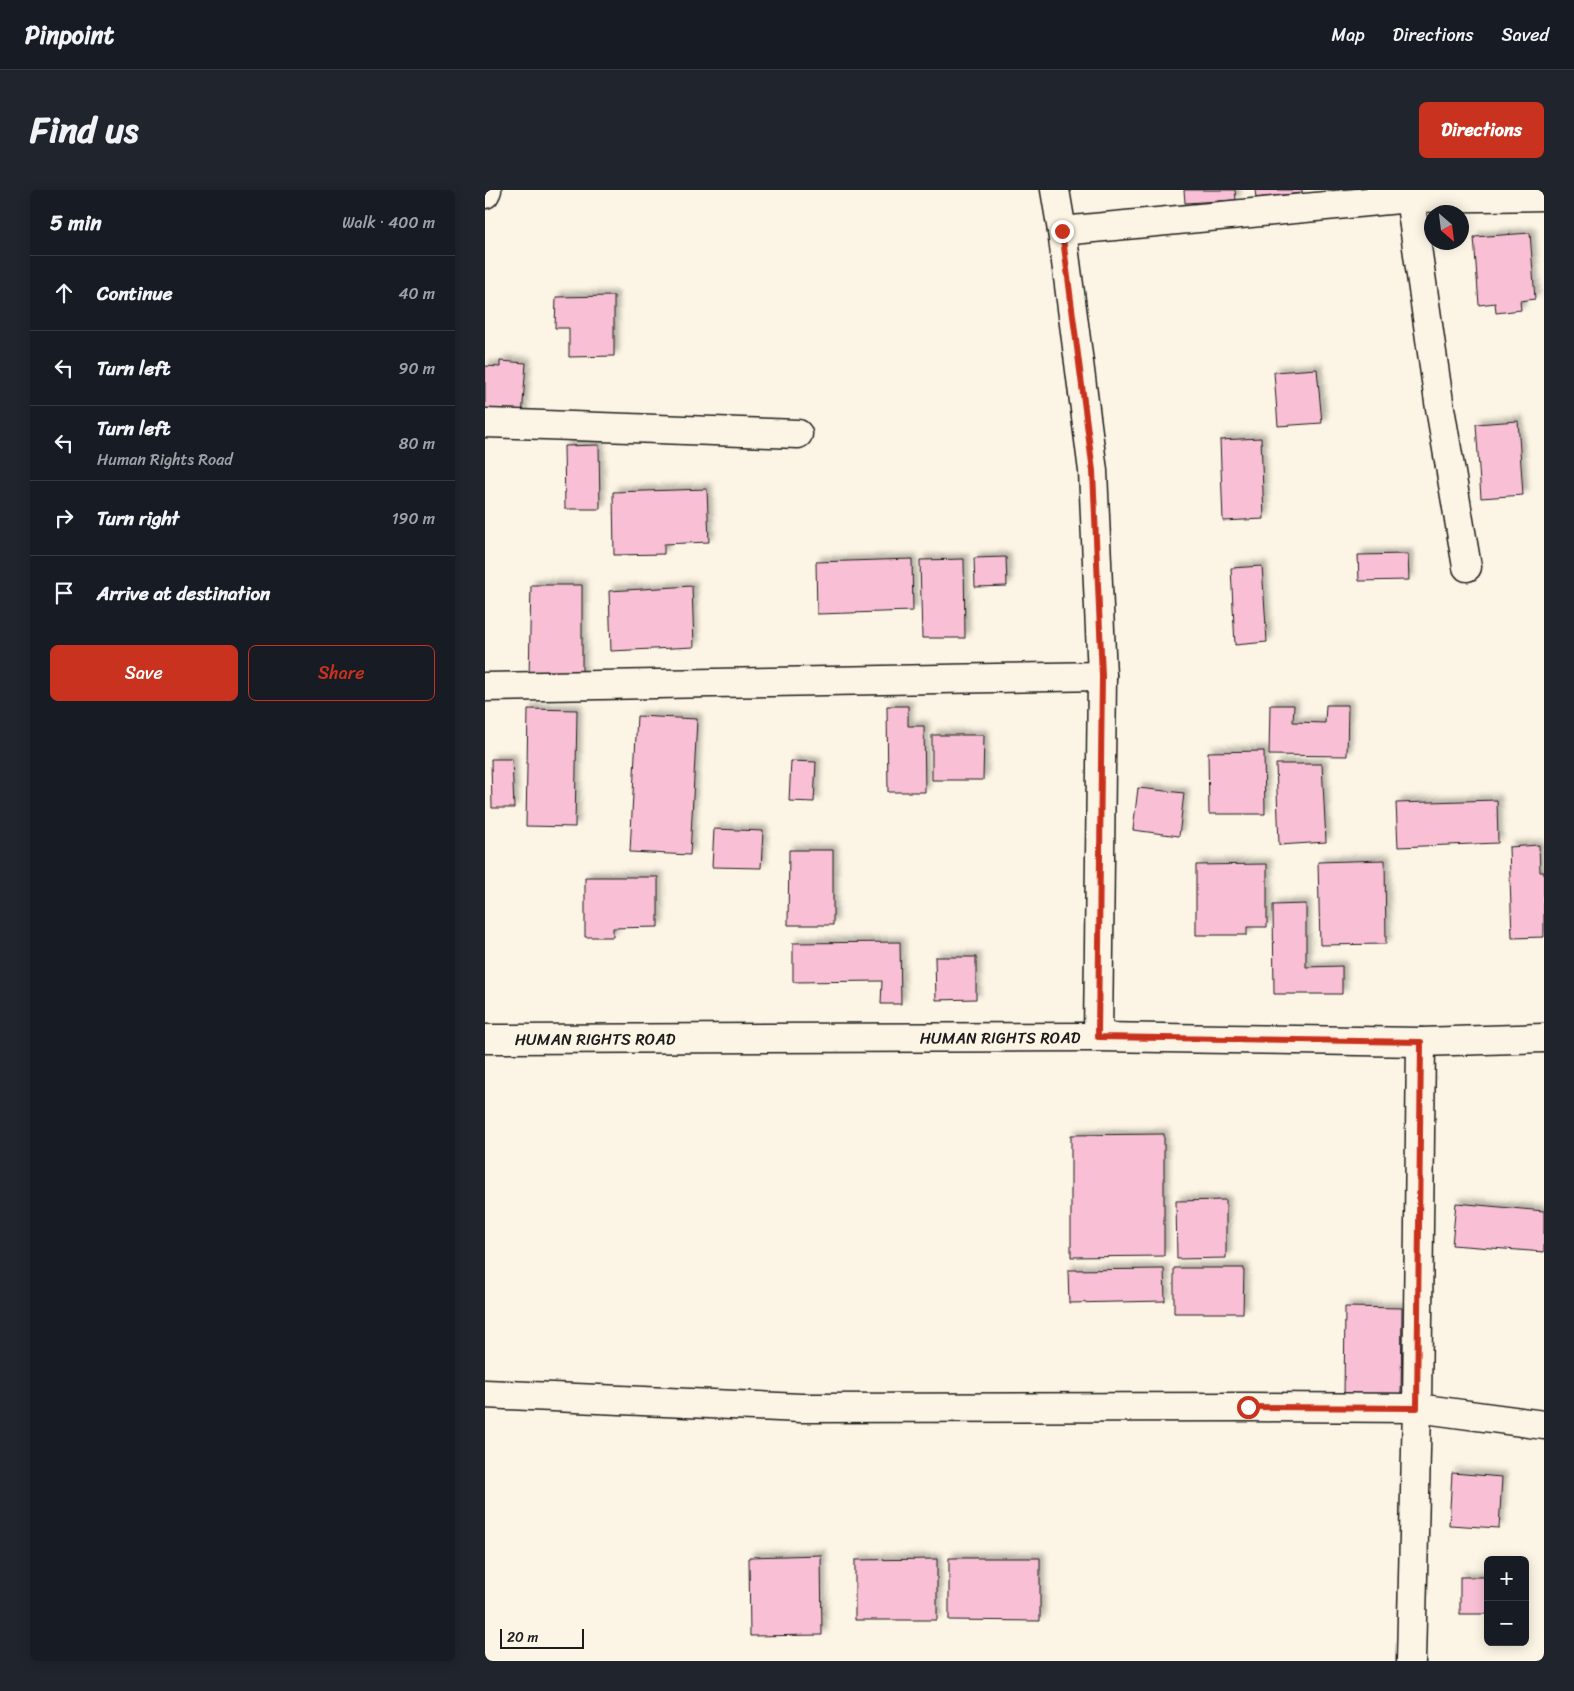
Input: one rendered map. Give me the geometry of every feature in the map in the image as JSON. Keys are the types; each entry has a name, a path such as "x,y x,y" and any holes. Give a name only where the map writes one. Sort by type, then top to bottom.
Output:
{"street":[{"path":"485,194 487,190"},
{"path":"1055,190 1093,471 1102,676 1098,1037"},
{"path":"1062,231 1411,194 1544,196"},
{"path":"1411,194 1439,402 1467,567"},
{"path":"485,423 798,434"},
{"path":"485,687 1102,676"},
{"name":"HUMAN RIGHTS ROAD","path":"485,1039 1098,1037 1421,1042 1544,1038"},
{"path":"1411,1661 1417,1408 1421,1042"},
{"path":"485,1394 801,1408 1417,1408 1544,1426"}],"building":[{"path":"1184,190 1235,190 1236,200 1185,203"},
{"path":"1255,190 1302,190 1302,193 1256,198"},
{"path":"1530,233 1535,299 1520,301 1521,310 1496,313 1495,303 1479,305 1474,237"},
{"path":"614,296 614,356 569,357 569,328 555,328 556,297"},
{"path":"500,361 526,363 522,417 485,415 485,366 500,367"},
{"path":"1317,369 1322,423 1278,426 1274,372"},
{"path":"1518,421 1523,495 1481,498 1476,424"},
{"path":"1261,438 1264,519 1223,521 1220,440"},
{"path":"599,445 600,509 565,509 564,446"},
{"path":"707,489 709,542 664,544 664,554 614,555 613,492"},
{"path":"1408,554 1409,580 1359,581 1358,555"},
{"path":"1006,557 1007,586 975,587 974,558"},
{"path":"912,559 913,611 817,614 816,562"},
{"path":"964,559 965,638 922,638 920,560"},
{"path":"1262,566 1267,642 1235,645 1231,568"},
{"path":"531,585 582,585 582,677 529,677"},
{"path":"692,586 694,647 611,651 609,591"},
{"path":"1270,705 1294,705 1293,722 1325,723 1326,705 1348,705 1347,756 1269,755"},
{"path":"887,706 908,706 908,726 924,726 925,792 888,792"},
{"path":"528,709 577,710 575,827 526,826"},
{"path":"637,716 697,719 690,855 630,852"},
{"path":"932,735 984,735 983,780 932,780"},
{"path":"1264,751 1265,814 1209,814 1208,752"},
{"path":"491,759 512,759 514,808 492,808"},
{"path":"791,761 816,762 814,802 789,801"},
{"path":"1276,764 1322,764 1326,842 1279,845"},
{"path":"1138,788 1184,793 1179,836 1133,830"},
{"path":"1497,800 1498,843 1398,847 1396,803"},
{"path":"714,829 763,831 761,868 712,867"},
{"path":"1539,845 1540,872 1544,872 1544,937 1512,938 1509,847"},
{"path":"789,850 833,850 833,925 788,925"},
{"path":"1385,860 1386,944 1320,945 1318,862"},
{"path":"1267,864 1267,927 1247,927 1247,935 1196,935 1196,865"},
{"path":"585,877 658,877 658,927 613,928 613,937 585,937"},
{"path":"1306,904 1306,967 1342,966 1342,994 1274,994 1273,905"},
{"path":"900,942 901,1004 881,1004 882,981 793,982 793,943"},
{"path":"935,957 976,957 976,999 936,1000"},
{"path":"1164,1134 1164,1256 1071,1257 1071,1135"},
{"path":"1226,1200 1226,1258 1177,1259 1176,1201"},
{"path":"1456,1203 1544,1211 1544,1252 1452,1245"},
{"path":"1174,1268 1244,1268 1243,1313 1174,1313"},
{"path":"1164,1269 1165,1301 1069,1303 1068,1270"},
{"path":"1345,1307 1402,1308 1401,1397 1344,1397"},
{"path":"1452,1473 1502,1477 1499,1528 1449,1525"},
{"path":"821,1555 822,1635 750,1636 749,1557"},
{"path":"949,1558 1040,1558 1040,1621 949,1620"},
{"path":"937,1559 937,1620 855,1620 855,1560"},
{"path":"1460,1577 1484,1577 1484,1614 1460,1614"}],"route":[{"path":"1062,231 1093,471 1102,676 1098,1037 1421,1042 1417,1408 1248,1407"}]}
